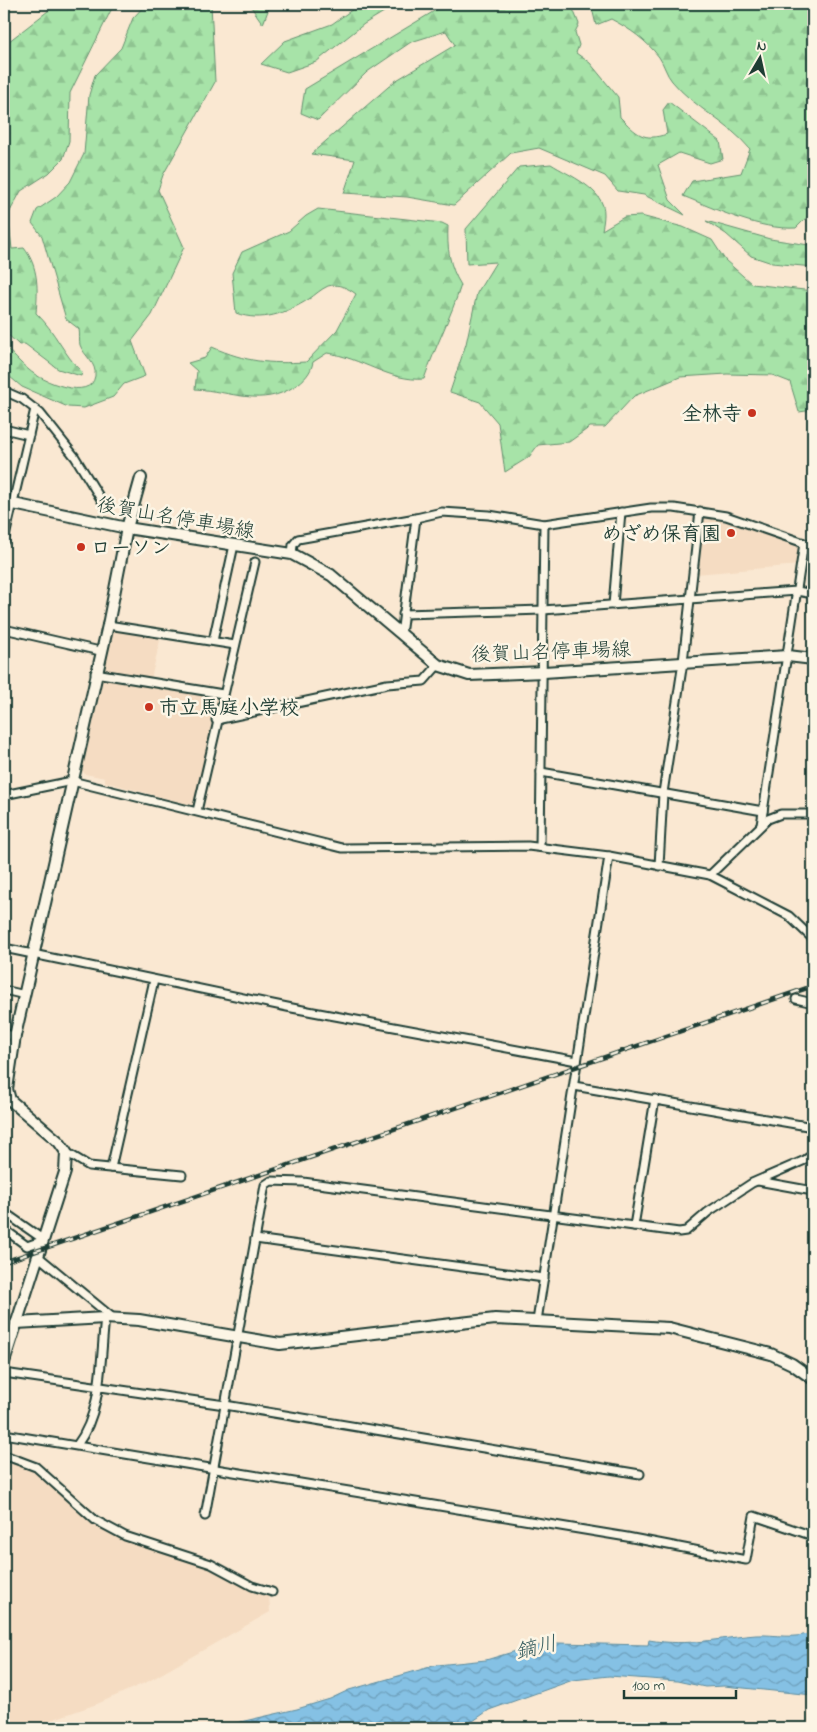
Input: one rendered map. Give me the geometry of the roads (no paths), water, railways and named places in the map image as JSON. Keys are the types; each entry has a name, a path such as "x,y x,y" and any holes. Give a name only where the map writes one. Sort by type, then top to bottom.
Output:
{"street":[{"path":"4,390 35,409 75,457 104,506"},
{"path":"4,541 8,503 35,409"},
{"path":"4,429 29,435"},
{"path":"141,478 127,528 108,625 100,650 15,1036 7,1100 59,1142 66,1152 88,1166 182,1175"},
{"name":"後賀山名停車場線","path":"8,503 127,528 292,554 331,575 438,665 469,675 788,656 813,660"},
{"path":"292,554 293,545 298,539 442,512 489,515 544,524 651,508 700,510 726,516 813,545"},
{"path":"659,866 663,793 683,662 700,510"},
{"path":"613,605 621,512"},
{"path":"401,635 416,518"},
{"path":"540,847 544,672 544,524"},
{"path":"761,826 772,743 788,656 804,543"},
{"path":"213,641 234,544"},
{"path":"197,811 216,720 255,562"},
{"path":"403,614 543,610 797,591 813,594"},
{"path":"108,625 235,644"},
{"path":"4,629 100,650"},
{"path":"216,720 387,684 424,681 438,665"},
{"path":"95,673 223,694"},
{"path":"541,772 763,811"},
{"path":"4,795 72,781 342,848 540,847 609,856 710,875 789,916 813,939"},
{"path":"710,875 768,819 781,814 813,814"},
{"path":"538,1321 609,856"},
{"path":"4,948 154,980 577,1061"},
{"path":"111,1168 154,980"},
{"path":"4,990 25,995"},
{"path":"796,999 813,1003"},
{"path":"4,1034 15,1036"},
{"path":"574,1086 813,1127"},
{"path":"634,1226 655,1099"},
{"path":"4,1362 66,1172 66,1152"},
{"path":"205,1516 265,1184 271,1181 304,1182 679,1232 686,1231 708,1212 758,1181 805,1160 813,1154"},
{"path":"758,1181 813,1191"},
{"path":"4,1212 44,1240"},
{"path":"4,1228 27,1246 44,1240"},
{"path":"255,1239 544,1278"},
{"path":"39,1257 109,1318"},
{"path":"77,1445 88,1426 97,1388 109,1318"},
{"path":"16,1323 109,1318 139,1320 237,1338 291,1343 495,1319 669,1328 771,1354 792,1364 813,1379"},
{"path":"4,1373 97,1388 225,1405 640,1474"},
{"path":"4,1434 628,1536 746,1560 754,1516 813,1536"},
{"path":"4,1455 36,1467 95,1520 125,1536 211,1564 252,1586 272,1592"}],"water":[{"name":"鏑川","path":"813,1632 813,1695 724,1686 705,1687 677,1681 609,1676 573,1680 489,1710 463,1728 214,1728 297,1709 330,1699 349,1690 437,1665 486,1660 526,1648 557,1643 648,1645 649,1640 677,1643 756,1635 799,1636"}],"railway":[{"path":"4,1262 813,986"}],"place":[{"name":"全林寺","path":"752,413"},
{"name":"めざめ保育園","path":"731,533"},
{"name":"ローソン","path":"81,547"},
{"name":"市立馬庭小学校","path":"149,707"}]}
